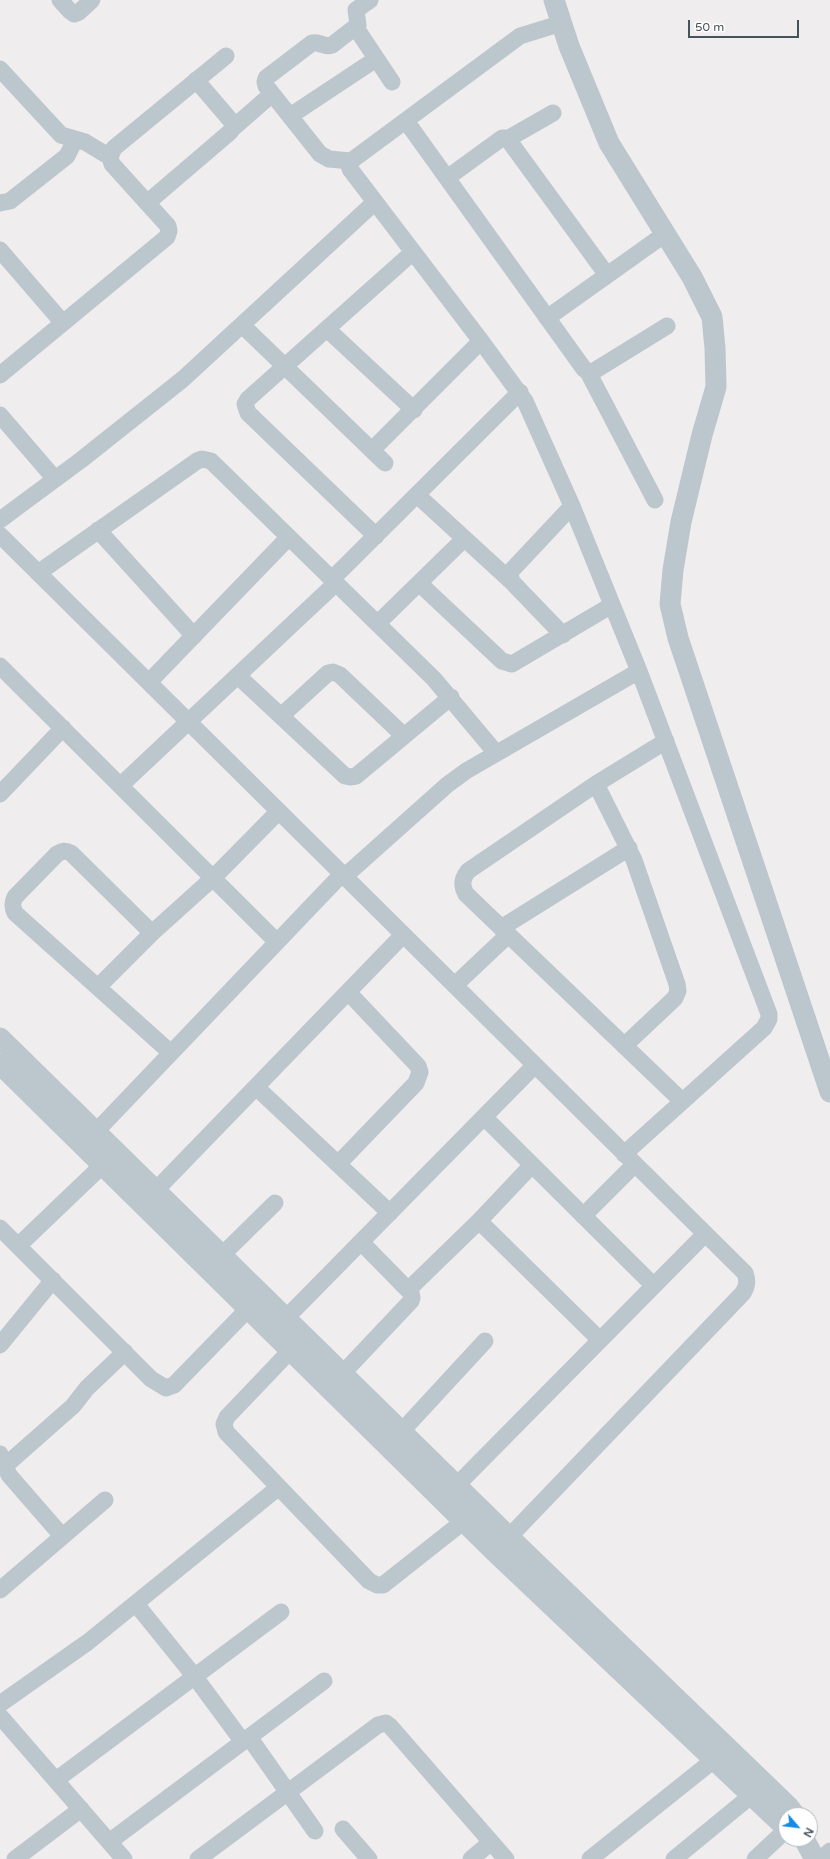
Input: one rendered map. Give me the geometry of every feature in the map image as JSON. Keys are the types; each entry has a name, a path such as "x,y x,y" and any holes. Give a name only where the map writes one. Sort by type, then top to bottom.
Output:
{"street":[{"path":"60,0 74,14 79,12 92,0"},
{"path":"351,161 324,157 272,94 265,82 266,78 312,42 318,42 328,47 356,28 358,21 356,10 370,0"},
{"path":"554,0 569,46 609,143 692,277 712,317 715,348 716,387 702,435 681,522 673,570 670,604 680,645 830,1092"},
{"path":"562,23 520,36 351,161 349,164 350,169 482,340 525,401 572,506 639,671 769,1014 769,1019 764,1028 682,1101 630,1159 584,1216"},
{"path":"356,28 392,82"},
{"path":"0,375 167,237 169,231 168,226 112,164 110,157 114,148 226,56"},
{"path":"290,116 376,59"},
{"path":"0,69 61,135 90,145 110,157"},
{"path":"196,80 232,122 233,128"},
{"path":"147,203 272,94"},
{"path":"447,178 502,138 511,137 553,113"},
{"path":"406,121 547,318 584,369 588,372 655,500"},
{"path":"507,138 607,275"},
{"path":"0,204 10,201 67,156 75,140"},
{"path":"0,520 183,379 375,202"},
{"path":"547,318 665,234"},
{"path":"0,250 63,323"},
{"path":"376,536 245,409 245,404 248,399 284,366 413,252"},
{"path":"242,325 385,463"},
{"path":"588,372 594,371 666,326"},
{"path":"327,329 414,410"},
{"path":"372,450 414,410 482,340"},
{"path":"120,786 238,676 520,392"},
{"path":"0,415 55,479"},
{"path":"38,573 197,461 206,459 211,461 378,623 451,697 496,753"},
{"path":"417,495 512,582 563,635"},
{"path":"512,582 510,574 512,570 572,506"},
{"path":"98,530 194,636"},
{"path":"0,535 745,1273 748,1279 747,1286 743,1294 509,1537"},
{"path":"149,682 289,537"},
{"path":"378,623 464,539"},
{"path":"419,583 507,664 517,663 612,605"},
{"path":"0,666 277,942"},
{"path":"89,1139 343,875 447,785 496,753 639,671"},
{"path":"281,716 328,673 334,672 340,674 404,736"},
{"path":"238,676 345,776 350,777 356,776 451,697"},
{"path":"0,794 63,728"},
{"path":"666,741 596,784 468,871 463,878 462,887 466,894 682,1101"},
{"path":"596,784 629,848 677,984 678,991 670,1003 624,1046"},
{"path":"98,987 152,933 213,878 279,811"},
{"path":"454,986 505,931 629,848"},
{"path":"152,933 71,853 66,851 62,851 52,860 15,897 12,907 15,913 171,1053"},
{"path":"156,1191 403,934"},
{"path":"338,1164 416,1083 420,1072 418,1066 348,992"},
{"path":"0,1038 89,1139 248,1309 464,1521 715,1759 778,1821"},
{"path":"0,1064 89,1139"},
{"path":"286,1318 535,1065"},
{"path":"256,1087 390,1213"},
{"path":"484,1117 654,1286"},
{"path":"109,1160 156,1191 401,1432 789,1807"},
{"path":"18,1246 109,1160"},
{"path":"408,1290 479,1221 532,1165"},
{"path":"221,1256 275,1203"},
{"path":"479,1221 600,1340"},
{"path":"0,1228 151,1379 166,1388 174,1385 248,1309"},
{"path":"457,1486 705,1234"},
{"path":"342,1374 411,1301 412,1298 408,1290 361,1242"},
{"path":"0,1345 53,1280"},
{"path":"401,1432 486,1341"},
{"path":"290,1351 227,1417 224,1424 226,1432 369,1581 376,1585 384,1585 464,1521"},
{"path":"62,1536 9,1475 2,1460 74,1406 87,1388 125,1352"},
{"path":"0,1704 88,1642 278,1487"},
{"path":"0,1590 105,1500"},
{"path":"136,1604 288,1791 315,1831"},
{"path":"56,1780 281,1612"},
{"path":"110,1842 324,1681"},
{"path":"0,1716 124,1859"},
{"path":"198,1859 378,1725 386,1724 390,1726 490,1843 506,1859"},
{"path":"590,1859 715,1759"},
{"path":"674,1859 752,1795"},
{"path":"15,1859 81,1809"},
{"path":"343,1829 369,1859"},
{"path":"755,1859 778,1837"},
{"path":"471,1859 490,1843"},
{"path":"821,1859 830,1851"}]}
